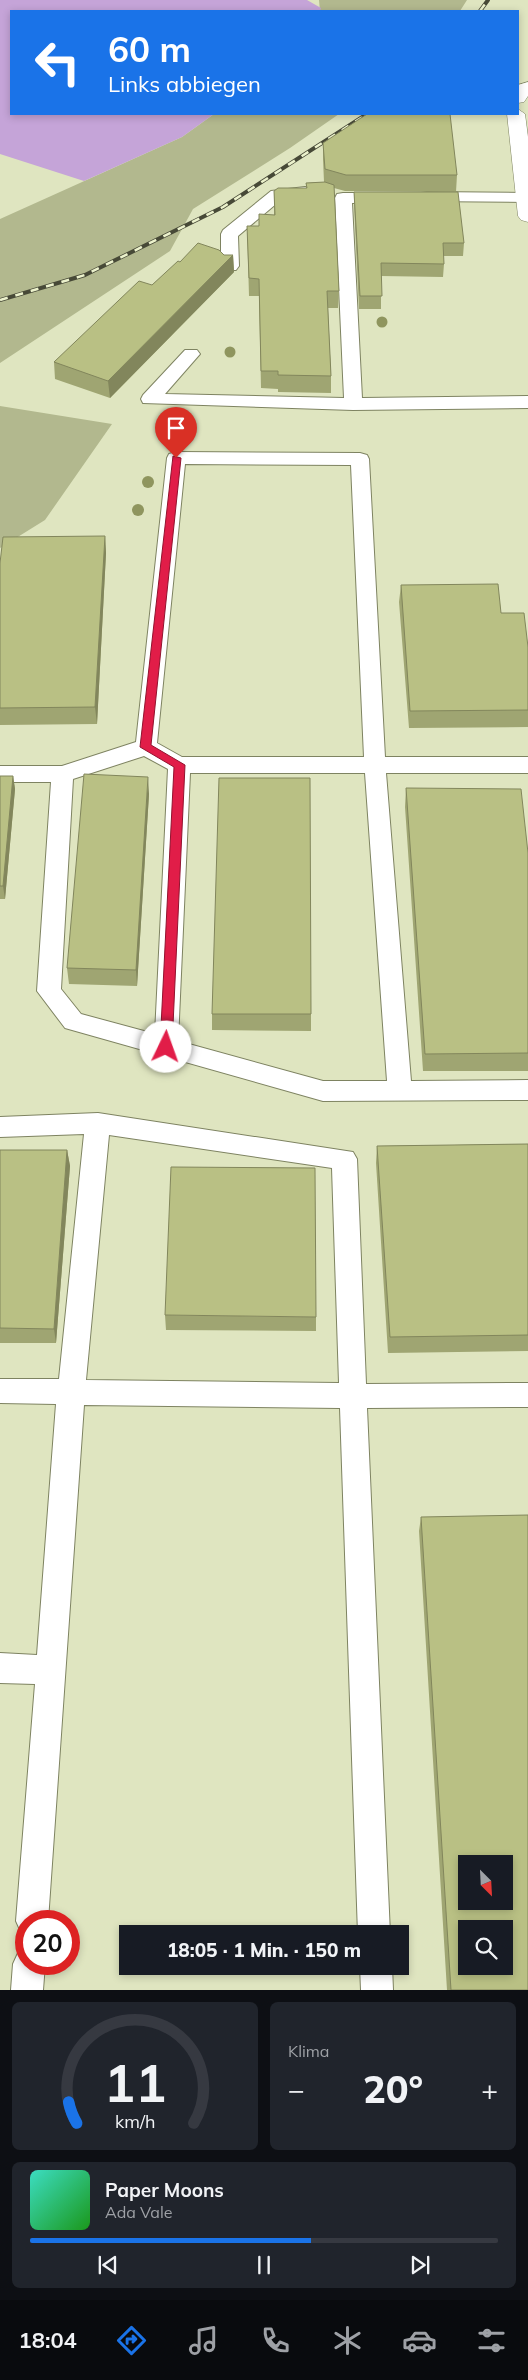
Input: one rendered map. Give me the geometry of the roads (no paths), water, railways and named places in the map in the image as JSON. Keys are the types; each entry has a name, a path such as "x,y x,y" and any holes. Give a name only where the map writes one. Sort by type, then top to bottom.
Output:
{"street":[{"path":"519,95 521,90 528,87"},
{"path":"516,115 527,207"}],"lane":[{"path":"230,266 228,234 277,195 322,192 343,198 407,197 527,207"},
{"path":"343,198 353,404"},
{"path":"191,354 150,399 353,404 528,402"},
{"path":"146,747 176,458 360,459 375,765 400,1091"},
{"path":"0,774 62,774 146,747 180,765 528,765"},
{"path":"166,1047 180,765"},
{"path":"62,774 49,991 73,1021 323,1091 528,1090"},
{"path":"0,1128 98,1123 344,1159 374,1925"},
{"path":"33,1910 70,1392 98,1123"},
{"path":"0,1391 352,1396 528,1395"},
{"path":"0,1668 49,1670"},
{"path":"27,1990 28,1975"},
{"path":"376,1975 377,1990"}],"railway":[{"path":"481,10 488,0"},
{"path":"0,300 85,275 223,207 365,115"}]}
